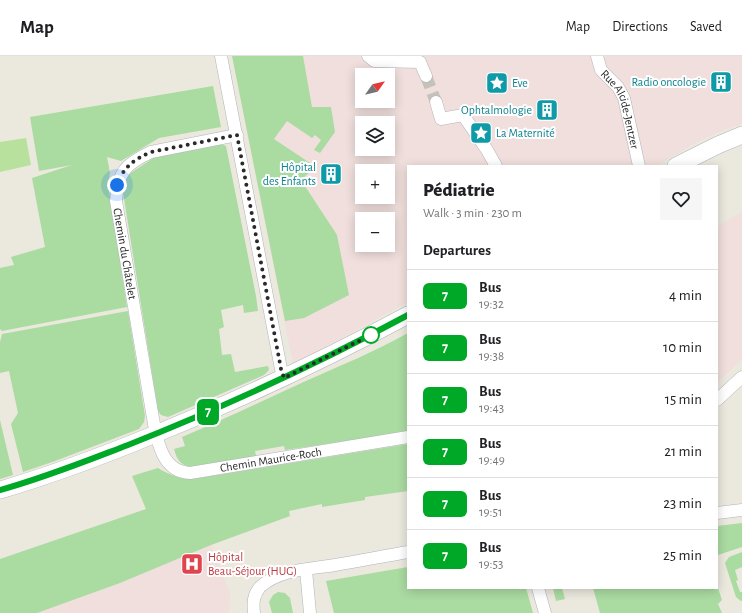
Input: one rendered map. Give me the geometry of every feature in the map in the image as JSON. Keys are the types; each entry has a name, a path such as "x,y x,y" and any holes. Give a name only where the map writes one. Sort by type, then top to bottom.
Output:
{"main road":[{"path":"678,165 742,135"},
{"path":"0,490 59,472 156,434 284,378 407,316"}],"street":[{"path":"221,56 281,369 284,378"},
{"path":"368,56 374,61 420,62 426,76"},
{"name":"Rue Alcide-Jentzer","path":"597,59 601,70 618,86 624,98 639,165"},
{"path":"436,102 441,119 463,115 495,165"},
{"name":"Chemin du Châtelet","path":"156,434 116,201 117,185 127,166 138,158 151,152 237,135"},
{"path":"718,399 742,377"},
{"name":"Chemin Maurice-Roch","path":"156,434 167,463 183,473 407,437"},
{"path":"718,513 742,510"},
{"path":"254,613 254,594 260,587 281,575 407,552"},
{"path":"306,570 310,613"},
{"path":"538,589 545,613"}],"shaded area":[{"path":"232,56 742,56 742,124 726,129 697,142 658,165 407,165 407,303 293,364"},
{"path":"742,212 742,359 718,382 718,226"},
{"name":"Hôpital Beau-Séjour (HUG)","path":"211,545 230,593 229,613 37,613 120,583"}],"green space":[{"path":"232,56 303,56 312,107 331,107 335,132 320,153 314,150 321,140 315,135 312,138 287,121 274,139 313,165 314,168 301,180 337,235 349,295 304,318 285,321"},
{"path":"213,86 221,127 159,138 121,161 107,157 110,173 108,184 127,307 2,331 0,329 0,268 14,265 11,257 45,247 32,178 72,165 39,171 30,117"},
{"path":"26,138 31,165 0,172 0,142"},
{"path":"218,143 226,146 258,311 244,313 243,305 221,310 224,327 219,329 222,355 231,354 235,372 268,366 269,370 264,375 168,417 161,415 158,411 122,186 124,180 129,174 158,155"},
{"path":"128,311 145,416 144,422 139,429 23,472 11,424 18,413 9,371 0,373 0,342 2,334"},
{"path":"407,334 407,432 285,450 284,446 255,451 256,456 190,467 181,463 176,456 174,449 185,446 182,437 384,346"},
{"path":"0,420 13,475 0,479"},
{"path":"407,444 407,491 365,497 365,500 322,507 322,504 289,511 290,516 211,545 120,583 37,613 0,613 0,559 146,509 132,476 158,468 174,476 192,479"},
{"path":"742,523 742,547 718,555 718,526"},
{"path":"742,552 742,567 735,570 738,580 736,581 740,592 742,592 741,601 736,597 725,563 729,557"},
{"path":"407,567 407,589 526,589 533,613 334,613 326,581"},
{"path":"718,588 722,600 718,604 722,613 600,613 593,589"},
{"path":"553,589 562,589 565,599 556,601"},
{"path":"278,592 285,593 290,598 293,613 272,613 269,602 273,595"}],"tunnel":[{"path":"426,76 436,102"}],"bus line":[{"name":"7","path":"0,490 59,472 185,422 284,378 407,316"}],"place":[{"name":"Radio oncologie","path":"721,82"},
{"name":"Eve","path":"497,83"},
{"name":"Ophtalmologie","path":"547,110"},
{"name":"La Maternité","path":"481,133"},
{"name":"Hôpital des Enfants","path":"331,174"},
{"name":"Hôpital Beau-Séjour (HUG)","path":"192,564"}],"route":[{"path":"117,185 127,166 138,158 151,152 237,135 281,369 284,378 371,335"}]}
